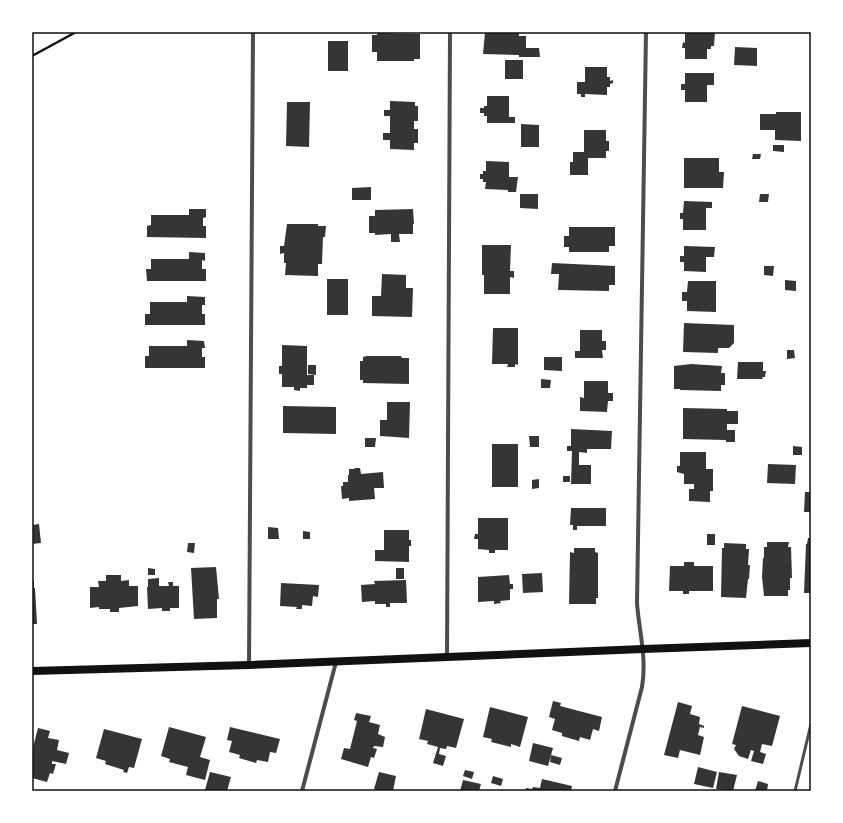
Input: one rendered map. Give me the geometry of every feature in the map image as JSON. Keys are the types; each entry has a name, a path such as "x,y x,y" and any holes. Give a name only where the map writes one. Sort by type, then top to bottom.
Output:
{"main road":[{"path":"32,671 336,662 644,649 811,644"}],"street":[{"path":"249,665 253,32"},
{"path":"447,657 450,32"},
{"path":"615,791 644,675 644,649 638,624 637,603 646,32"},
{"path":"302,791 336,662"}],"lane":[{"path":"794,791 811,724"}],"path":[{"path":"32,56 76,32"}],"building":[{"path":"485,32 519,33 519,36 526,36 526,48 539,48 540,57 483,54"},
{"path":"685,32 715,32 714,46 711,46 711,49 707,49 707,59 685,59 685,48 682,48 683,42 685,43"},
{"path":"377,33 420,34 420,59 414,59 414,61 377,61 377,52 372,52 372,35 377,35"},
{"path":"328,41 348,41 348,71 328,71"},
{"path":"735,47 757,48 757,66 734,65"},
{"path":"505,60 523,60 523,79 505,79"},
{"path":"585,67 607,67 607,77 610,77 610,81 613,80 613,83 610,84 610,87 607,87 607,95 585,94 585,97 581,97 581,94 577,94 577,82 585,82"},
{"path":"685,73 714,73 714,85 707,85 707,102 685,102 685,90 681,90 681,84 685,84"},
{"path":"487,96 509,96 509,117 515,117 515,123 487,123 487,116 484,116 484,113 480,113 480,108 487,106"},
{"path":"390,101 415,102 415,106 418,106 418,121 414,121 414,129 418,129 418,143 414,143 414,150 390,149 390,140 383,140 383,133 390,133 390,116 384,116 384,110 390,110"},
{"path":"287,102 310,102 309,147 286,146"},
{"path":"776,112 801,112 801,141 775,140 775,130 760,130 760,114 776,114"},
{"path":"521,124 539,125 539,147 521,147"},
{"path":"584,130 606,130 606,141 609,141 609,151 606,151 606,158 588,158 588,175 570,175 570,162 573,162 573,152 584,152"},
{"path":"773,145 784,145 784,152 773,151"},
{"path":"753,154 761,154 760,159 752,159"},
{"path":"684,158 719,158 719,172 724,172 723,188 684,188"},
{"path":"486,161 509,162 509,177 518,177 516,192 508,192 508,190 485,189 486,182 483,182 483,179 480,179 480,174 483,174 483,171 486,171"},
{"path":"371,187 371,200 352,200 352,188"},
{"path":"520,194 538,194 538,209 520,208"},
{"path":"760,194 769,194 768,202 759,202"},
{"path":"684,201 712,202 712,208 706,208 706,230 683,230 683,219 680,219 680,213 683,213"},
{"path":"189,209 206,209 206,217 203,218 203,226 206,226 206,238 147,237 147,226 151,225 151,215 189,215"},
{"path":"413,209 413,234 399,234 400,242 391,242 391,234 375,235 375,233 369,233 369,216 375,216 375,210"},
{"path":"287,224 318,224 318,226 326,226 325,237 323,237 322,264 318,264 318,276 285,275 286,263 284,263 284,253 280,254 280,246 284,246"},
{"path":"569,227 615,227 615,246 609,246 609,252 569,252 569,247 564,247 564,236 569,236"},
{"path":"482,245 511,245 510,271 514,271 514,278 510,277 510,294 484,294 484,275 482,275"},
{"path":"684,246 715,247 714,257 706,257 706,272 684,271 684,262 680,262 680,256 684,256"},
{"path":"189,252 205,253 205,261 202,260 202,269 206,269 206,281 147,281 146,269 151,269 151,259 189,259"},
{"path":"552,263 615,266 615,285 609,285 609,291 558,290 559,274 551,274"},
{"path":"764,266 774,266 773,276 764,275"},
{"path":"382,274 406,275 406,288 413,288 412,317 372,316 372,296 381,296"},
{"path":"327,279 348,279 348,315 327,315"},
{"path":"785,280 796,281 796,291 785,290"},
{"path":"688,281 716,281 716,312 687,311 687,301 682,301 682,292 687,292"},
{"path":"187,296 205,297 205,305 202,305 202,314 205,314 205,325 145,325 145,314 150,314 150,302 187,302"},
{"path":"684,323 734,325 734,343 729,348 718,348 718,353 683,352"},
{"path":"493,328 518,328 518,365 515,364 515,367 507,367 508,364 492,364"},
{"path":"580,330 602,330 602,341 606,341 606,350 602,350 603,358 575,358 575,351 580,351"},
{"path":"187,340 204,341 205,348 202,348 202,357 205,357 205,368 145,368 145,356 149,356 149,346 187,346"},
{"path":"282,345 307,346 307,375 314,375 314,385 307,385 307,388 300,388 300,391 294,390 294,387 282,387 282,374 279,374 279,366 282,366"},
{"path":"787,350 794,350 795,358 787,359"},
{"path":"401,356 402,358 409,358 409,384 363,383 363,380 360,380 360,361 363,361 363,357"},
{"path":"544,357 562,357 562,371 544,370"},
{"path":"738,362 763,362 763,371 766,371 765,377 762,377 763,379 737,379"},
{"path":"691,364 722,366 721,373 725,373 725,385 721,385 721,391 674,389 674,366"},
{"path":"308,365 316,365 316,375 308,374"},
{"path":"541,379 551,380 550,388 541,388"},
{"path":"584,381 608,381 608,393 613,393 613,401 608,401 607,412 580,411 580,397 584,398"},
{"path":"387,402 410,402 409,438 380,436 380,420 387,420"},
{"path":"283,406 336,407 336,434 283,433"},
{"path":"683,408 727,409 727,411 738,411 738,424 727,424 727,430 735,430 735,442 726,442 726,440 683,439"},
{"path":"571,429 612,431 611,449 587,449 587,453 579,452 579,465 591,465 591,484 571,484 572,451 567,451 567,446 571,446"},
{"path":"529,436 539,436 539,447 530,447"},
{"path":"365,438 376,438 375,447 365,447"},
{"path":"492,444 518,444 518,487 492,487"},
{"path":"793,446 802,447 802,455 793,455"},
{"path":"680,452 706,452 706,469 713,469 713,491 710,491 710,502 689,501 689,489 694,489 694,484 684,484 684,474 677,472 677,466 680,466"},
{"path":"768,464 796,465 795,484 767,483"},
{"path":"354,468 360,468 361,474 383,472 384,488 374,488 375,499 349,501 349,498 342,499 341,486 343,486 343,482 348,482 349,469 355,469"},
{"path":"563,476 570,476 570,482 563,482"},
{"path":"539,479 539,488 532,489 532,480"},
{"path":"805,492 811,492 811,512 804,512"},
{"path":"571,508 606,508 606,526 577,526 577,530 573,530 573,525 570,525"},
{"path":"478,518 508,518 508,550 495,550 495,553 489,553 489,550 478,549 478,539 474,539 475,534 478,534"},
{"path":"39,524 41,543 32,544 32,525"},
{"path":"268,527 278,528 279,539 268,539"},
{"path":"384,530 409,530 409,540 411,540 411,546 409,546 409,562 375,561 375,550 384,550"},
{"path":"303,531 310,532 310,539 303,539"},
{"path":"707,534 715,534 715,545 707,545"},
{"path":"808,538 811,538 811,593 804,593 806,544"},
{"path":"767,542 789,542 788,547 791,547 792,578 790,578 790,590 788,590 788,596 764,596 762,577 763,558 764,547 767,547"},
{"path":"188,543 195,543 194,553 187,552"},
{"path":"724,543 746,544 746,549 749,549 748,565 750,565 746,598 721,597 722,548 724,548"},
{"path":"574,548 595,548 595,552 598,553 598,598 596,598 596,604 569,604 570,552 574,553"},
{"path":"684,562 694,562 694,566 713,566 713,591 689,591 689,594 683,594 683,591 669,591 670,566 684,566"},
{"path":"216,567 219,599 217,599 217,618 194,619 191,568"},
{"path":"148,568 155,569 155,575 148,575"},
{"path":"396,568 404,568 404,579 396,579"},
{"path":"542,573 543,592 523,593 522,574"},
{"path":"106,575 121,575 121,581 129,580 129,586 138,586 138,606 119,608 119,612 110,612 110,609 99,609 99,607 90,608 90,587 99,587 98,581 106,581"},
{"path":"509,575 510,584 513,584 513,589 510,589 510,600 500,601 501,603 494,604 494,601 478,602 478,577"},
{"path":"159,578 159,586 169,586 168,582 173,582 173,586 179,586 179,608 170,608 170,611 162,611 162,608 148,609 148,579"},
{"path":"406,580 407,603 390,603 390,607 386,607 386,604 375,604 375,601 362,602 361,585 375,584 374,581"},
{"path":"32,581 34,581 35,588 37,624 32,624"},
{"path":"281,583 319,585 318,597 313,596 312,606 302,605 302,609 296,609 297,607 280,606"},
{"path":"553,701 561,703 560,706 602,717 599,731 593,729 590,740 580,737 579,741 562,736 562,733 552,730 555,719 549,717"},
{"path":"678,702 692,706 690,714 700,717 699,724 704,726 704,728 700,727 698,735 704,737 700,755 680,750 678,758 664,755"},
{"path":"742,706 780,716 772,746 762,744 760,752 766,754 763,764 751,761 754,751 751,750 748,759 739,756 734,749 736,745 732,744"},
{"path":"490,707 528,717 520,747 511,744 511,747 491,742 492,739 483,737"},
{"path":"426,709 464,719 456,748 447,746 446,749 440,748 439,754 446,756 443,766 433,763 438,747 427,744 428,741 419,739"},
{"path":"356,713 371,716 369,722 380,725 378,734 385,737 383,747 374,746 373,748 377,749 374,758 371,757 368,767 341,759 344,748 350,749 357,721 354,720"},
{"path":"169,727 206,737 200,757 210,760 205,780 186,775 188,767 169,762 170,759 161,756"},
{"path":"230,727 280,739 276,753 270,752 268,762 257,760 256,763 239,758 240,755 229,752 232,741 227,740"},
{"path":"38,728 50,731 48,738 59,740 57,750 69,753 66,764 52,761 52,764 56,764 53,774 50,773 47,782 32,778 32,751"},
{"path":"104,729 142,739 134,768 129,767 127,773 123,772 124,770 105,764 106,761 96,758"},
{"path":"533,743 553,748 548,766 529,761"},
{"path":"551,755 562,758 560,765 550,762"},
{"path":"698,767 717,772 713,788 694,784"},
{"path":"465,770 474,772 472,779 463,776"},
{"path":"210,772 231,777 227,791 205,790"},
{"path":"379,772 396,776 393,791 380,791 374,789"},
{"path":"719,772 737,775 733,791 716,789"},
{"path":"493,776 503,779 501,786 491,783"},
{"path":"542,779 572,786 571,791 525,791 526,788 540,788"},
{"path":"463,780 481,784 479,791 460,791"},
{"path":"758,781 768,784 767,791 755,791"}]}
